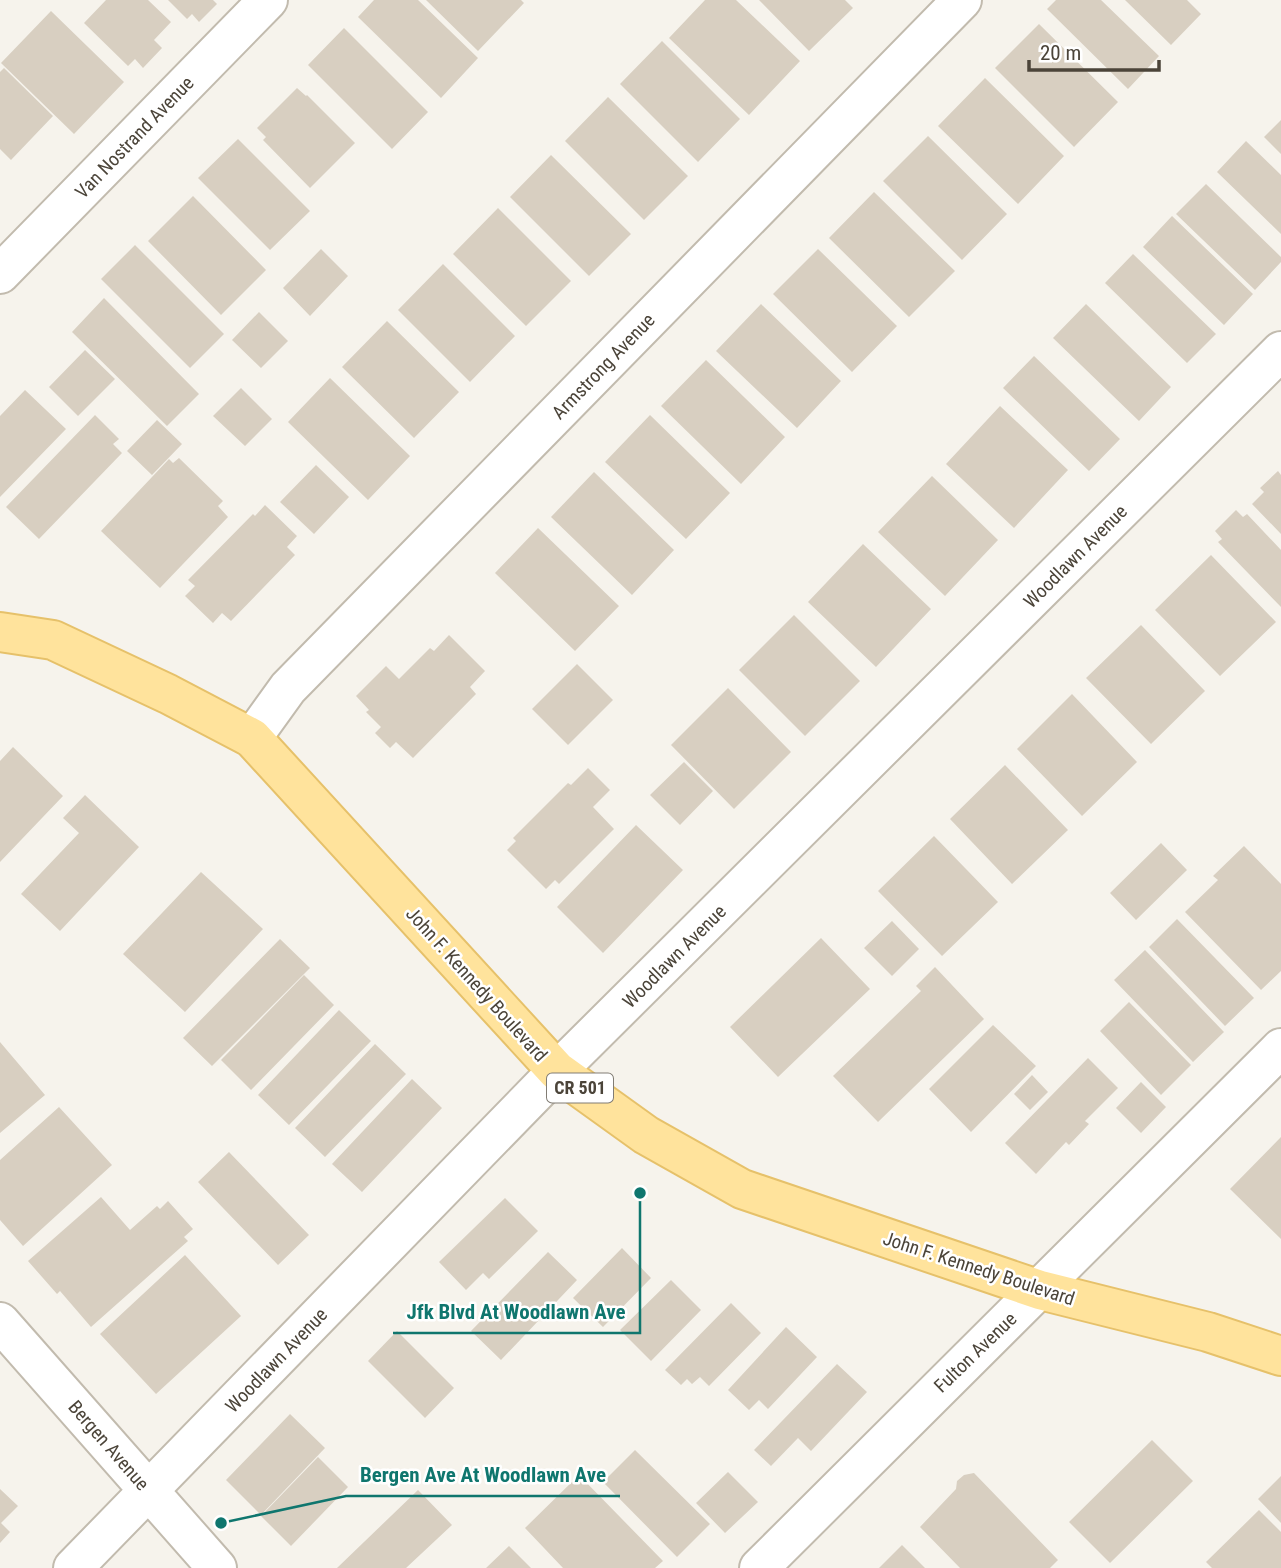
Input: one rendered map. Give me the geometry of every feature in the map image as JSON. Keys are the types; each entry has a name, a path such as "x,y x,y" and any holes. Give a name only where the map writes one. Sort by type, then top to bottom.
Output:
{"main road":[{"name":"John F. Kennedy Boulevard","path":"0,632 53,640 168,694 253,738 557,1071 646,1135 742,1189 1040,1290 1208,1332 1281,1356"}],"street":[{"name":"Van Nostrand Avenue","path":"0,274 268,0"},
{"name":"Armstrong Avenue","path":"253,738 288,688 961,0"},
{"name":"Woodlawn Avenue","path":"73,1568 557,1071 1281,351"},
{"name":"Fulton Avenue","path":"759,1568 1281,1048"},
{"name":"Bergen Avenue","path":"0,1322 217,1568"}],"building":[{"path":"106,0 148,0 171,22 154,40 162,48 143,68 135,59 128,66 84,23"},
{"path":"168,0 213,0 217,4 199,22 192,14 187,19"},
{"path":"374,0 418,0 478,58 441,98 358,17"},
{"path":"426,0 521,0 524,3 478,51"},
{"path":"705,0 736,0 800,61 749,115 669,38"},
{"path":"759,0 845,0 853,8 809,51"},
{"path":"1056,0 1101,0 1159,56 1128,89 1047,9"},
{"path":"1125,0 1187,0 1201,14 1171,45"},
{"path":"51,11 124,82 74,134 1,63"},
{"path":"1039,24 1118,102 1074,147 995,68"},
{"path":"344,28 428,112 392,149 308,65"},
{"path":"662,41 740,119 698,162 620,84"},
{"path":"4,68 53,116 11,160 0,149 0,72"},
{"path":"985,78 1064,156 1018,204 938,126"},
{"path":"297,88 355,143 310,188 263,140 266,137 257,128"},
{"path":"608,97 688,176 644,220 565,141"},
{"path":"1281,120 1281,154 1264,137"},
{"path":"928,136 1007,214 962,260 883,181"},
{"path":"238,139 310,211 270,250 198,178"},
{"path":"1246,141 1281,175 1281,234 1217,172"},
{"path":"551,155 631,234 589,276 510,197"},
{"path":"1206,184 1281,257 1281,262 1255,290 1176,214"},
{"path":"874,192 955,271 909,317 829,238"},
{"path":"193,196 266,270 221,315 148,241"},
{"path":"498,208 571,281 526,326 453,254"},
{"path":"1172,216 1253,294 1224,325 1143,247"},
{"path":"135,245 224,334 190,368 101,279"},
{"path":"321,249 348,276 310,316 283,288"},
{"path":"818,249 897,326 852,372 773,294"},
{"path":"1133,254 1216,334 1187,363 1105,283"},
{"path":"443,264 515,336 470,382 398,310"},
{"path":"104,298 199,394 167,426 72,332"},
{"path":"761,304 841,381 797,428 716,351"},
{"path":"1086,304 1171,387 1139,421 1053,338"},
{"path":"259,312 288,341 261,368 232,340"},
{"path":"387,321 459,392 414,438 342,367"},
{"path":"85,350 115,379 78,416 49,387"},
{"path":"1034,356 1120,439 1089,471 1003,388"},
{"path":"706,360 785,437 741,484 661,406"},
{"path":"330,378 410,456 368,500 288,422"},
{"path":"241,388 272,419 245,446 213,416"},
{"path":"25,390 66,429 0,497 0,416"},
{"path":"1000,406 1068,470 1014,528 946,464"},
{"path":"95,415 119,439 113,444 122,453 39,539 6,507"},
{"path":"650,415 730,493 686,539 605,462"},
{"path":"157,420 182,444 152,475 127,451"},
{"path":"179,458 223,501 218,506 228,517 160,588 101,531 169,459 173,463"},
{"path":"316,465 349,497 314,534 280,502"},
{"path":"1278,471 1281,475 1281,534 1252,504 1264,492 1260,488"},
{"path":"594,472 674,550 632,595 551,517"},
{"path":"932,476 998,540 945,596 878,532"},
{"path":"265,505 297,536 287,547 295,555 231,621 222,613 213,623 185,596 195,586 188,580"},
{"path":"1236,510 1243,517 1247,514 1281,550 1281,607 1218,542 1222,539 1215,531"},
{"path":"538,528 619,606 575,651 495,573"},
{"path":"863,544 931,609 876,667 808,602"},
{"path":"1211,555 1276,622 1220,676 1155,610"},
{"path":"794,615 860,681 805,736 739,670"},
{"path":"1141,625 1205,691 1151,744 1086,678"},
{"path":"449,635 485,671 470,687 476,694 413,758 396,742 390,748 375,733 381,727 366,712 369,710 356,696 386,666 399,679 430,648 434,651"},
{"path":"577,664 613,700 568,745 532,709"},
{"path":"728,688 791,752 734,809 671,745"},
{"path":"1072,694 1137,762 1082,816 1017,749"},
{"path":"13,747 63,796 0,862 0,761"},
{"path":"684,762 713,791 680,825 650,795"},
{"path":"1005,765 1068,830 1012,884 950,819"},
{"path":"588,768 610,790 593,807 614,829 559,884 555,880 546,889 507,850 516,841 513,838 568,783 571,785"},
{"path":"85,795 139,847 60,931 21,894 79,833 63,818"},
{"path":"636,825 683,870 603,953 557,907"},
{"path":"934,836 998,902 942,956 878,891"},
{"path":"1161,843 1187,870 1136,920 1110,893"},
{"path":"1244,846 1281,884 1281,971 1261,990 1185,912 1218,880 1213,876"},
{"path":"201,872 263,929 185,1012 123,954"},
{"path":"1177,919 1254,998 1225,1026 1149,947"},
{"path":"892,921 919,949 892,976 864,948"},
{"path":"821,938 870,989 778,1077 730,1027"},
{"path":"280,939 310,968 212,1066 183,1038"},
{"path":"1145,950 1224,1032 1193,1062 1114,980"},
{"path":"935,967 984,1019 878,1122 833,1076 921,991 916,986"},
{"path":"304,975 334,1005 251,1090 221,1060"},
{"path":"1129,1002 1191,1065 1161,1095 1100,1031"},
{"path":"339,1010 371,1041 289,1125 258,1095"},
{"path":"993,1025 1036,1066 971,1132 929,1089"},
{"path":"0,1042 45,1095 0,1133"},
{"path":"375,1044 406,1074 325,1157 295,1128"},
{"path":"1088,1058 1118,1088 1085,1121 1089,1124 1069,1145 1066,1142 1036,1174 1005,1143"},
{"path":"1032,1075 1048,1092 1030,1110 1014,1094"},
{"path":"412,1079 442,1108 362,1192 332,1164"},
{"path":"1141,1082 1166,1107 1141,1133 1116,1108"},
{"path":"59,1107 112,1165 23,1246 0,1220 0,1160"},
{"path":"1281,1137 1281,1239 1230,1189"},
{"path":"229,1152 309,1235 278,1265 198,1182"},
{"path":"101,1197 130,1230 157,1206 160,1209 168,1201 193,1229 184,1237 188,1241 91,1327 60,1291 57,1294 28,1261"},
{"path":"505,1198 538,1231 489,1279 483,1273 466,1290 439,1262"},
{"path":"622,1248 651,1278 603,1327 573,1298"},
{"path":"548,1252 577,1280 501,1360 471,1331"},
{"path":"185,1255 241,1316 156,1394 100,1334"},
{"path":"671,1280 701,1310 651,1361 620,1330"},
{"path":"731,1303 761,1333 709,1386 700,1377 692,1384 687,1379 681,1385 665,1370"},
{"path":"786,1327 817,1357 768,1409 759,1400 749,1410 728,1390"},
{"path":"397,1331 454,1388 425,1418 368,1361"},
{"path":"837,1364 867,1392 811,1451 798,1438 771,1466 754,1450"},
{"path":"290,1414 325,1448 261,1515 226,1480"},
{"path":"1152,1440 1193,1481 1110,1563 1069,1522"},
{"path":"635,1450 710,1524 677,1557 603,1482"},
{"path":"318,1457 348,1487 291,1546 261,1516"},
{"path":"728,1472 758,1502 725,1533 696,1503"},
{"path":"974,1473 1058,1560 1050,1568 960,1568 920,1527 956,1489 957,1481 964,1475"},
{"path":"579,1475 663,1561 655,1568 563,1568 525,1528"},
{"path":"1281,1476 1281,1523 1258,1499"},
{"path":"0,1489 18,1506 1,1523 10,1532 0,1543"},
{"path":"418,1490 452,1525 406,1568 337,1568"},
{"path":"1259,1510 1281,1532 1281,1568 1212,1568 1206,1562"},
{"path":"902,1545 925,1568 879,1568"},
{"path":"509,1546 531,1568 486,1568"}],"place":[{"name":"Jfk Blvd At Woodlawn Ave","path":"640,1193"},
{"name":"Bergen Ave At Woodlawn Ave","path":"221,1523"}]}
